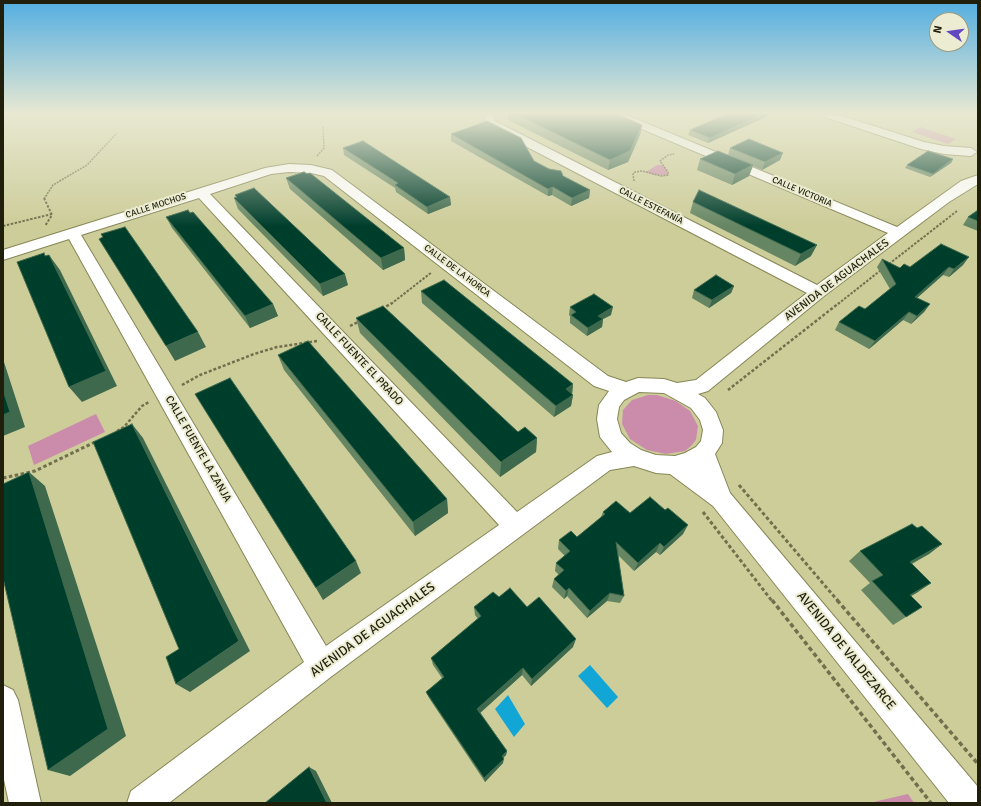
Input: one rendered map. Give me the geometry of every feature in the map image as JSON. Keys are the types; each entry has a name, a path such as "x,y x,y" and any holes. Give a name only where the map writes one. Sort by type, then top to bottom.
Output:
{"street":[{"name":"CALLE ESTEFANÍA","path":"544,152 818,292"},
{"name":"CALLE VICTORIA","path":"705,152 900,234"},
{"path":"955,152 975,154"},
{"name":"CALLE MOCHOS","path":"3,256 269,171 289,168 311,169"},
{"name":"CALLE DE LA HORCA","path":"311,169 328,173 601,380 627,389"},
{"name":"AVENIDA DE AGUACHALES","path":"699,394 818,292 900,234 944,199 966,184 978,179"},
{"name":"CALLE FUENTE EL PRADO","path":"201,192 516,527"},
{"name":"CALLE FUENTE LA ZANJA","path":"73,233 322,666"},
{"name":"CALLE DE LA HORCA","path":"601,380 612,401"},
{"path":"608,450 607,419 612,401 617,395 638,385 651,385 699,394 713,430 711,443 704,454 691,461 675,465"},
{"name":"AVENIDA DE AGUACHALES","path":"143,803 322,666 516,527 608,450 656,464 675,465"},
{"name":"AVENIDA DE VALDEZARCE","path":"704,454 719,497"},
{"name":"AVENIDA DE VALDEZARCE","path":"675,465 719,497 970,803"},
{"path":"3,700 25,803"}],"path":[{"path":"52,214 44,198 53,185 87,165 100,152"},
{"path":"311,169 312,162 321,152"},
{"path":"622,192 634,185 633,174 635,172 642,171 665,176 668,172 661,164 662,158 675,154 686,155 693,152"},
{"path":"699,394 716,400 959,209"},
{"path":"3,226 52,214"},
{"path":"38,244 38,236 52,214"},
{"path":"376,313 398,300 434,270 446,263"},
{"path":"111,435 124,427 142,406 200,375 254,354 278,347 318,341 362,320"},
{"path":"3,478 35,471 97,442"},
{"path":"719,497 978,764"},
{"path":"719,497 931,803"}],"shaded area":[{"path":"657,165 662,165 666,169 668,175 655,175 646,172"},
{"path":"648,395 657,395 676,401 690,411 698,426 696,440 685,451 666,454 647,450 630,439 622,424 623,410 632,400"},
{"path":"96,414 105,432 34,465 28,446"},
{"path":"908,794 914,803 869,803"}],"water":[{"path":"590,665 618,697 607,708 578,676"},
{"path":"508,695 525,724 514,737 495,709"}],"building":[{"path":"349,152 379,152 450,197 427,207 395,185 398,183"},
{"path":"482,152 529,152 534,161 549,169 561,171 563,176 590,190 572,198 553,187 548,189"},
{"path":"593,152 629,152 610,160"},
{"path":"720,152 753,165 735,174 700,159"},
{"path":"739,152 780,152 783,153 765,162"},
{"path":"927,152 953,159 933,174 907,165"},
{"path":"304,172 307,174 310,173 404,248 381,258 286,178"},
{"path":"254,188 345,274 320,284 234,198 237,197 235,195"},
{"path":"699,190 817,245 801,254 693,202"},
{"path":"188,210 190,213 193,212 273,304 245,316 166,217"},
{"path":"978,210 978,221 968,217"},
{"path":"125,227 198,332 166,346 99,239 103,237 101,234"},
{"path":"941,244 969,257 954,269 949,267 915,297 930,304 917,316 909,312 875,341 839,322 859,306 865,309 896,284 882,259 900,268 904,264 910,267"},
{"path":"44,253 45,256 49,255 106,371 69,387 17,262"},
{"path":"716,275 734,286 712,300 694,290"},
{"path":"444,280 573,384 566,389 573,395 556,406 421,291"},
{"path":"594,294 613,307 598,316 603,319 588,328 571,315 576,312 570,307"},
{"path":"383,306 518,432 525,427 537,438 501,462 356,318"},
{"path":"308,341 447,499 413,522 278,355"},
{"path":"230,378 356,561 316,588 195,394"},
{"path":"3,390 10,412 3,415"},
{"path":"132,424 239,641 176,684 166,657 179,649 93,442"},
{"path":"29,472 108,729 48,770 3,578 3,484"},
{"path":"650,497 665,510 668,508 688,525 664,547 660,543 638,563 616,542 624,596 610,593 590,611 569,588 566,591 554,579 564,570 556,563 570,551 559,540 571,531 577,537 605,514 603,512 616,501 630,513"},
{"path":"912,524 917,528 922,526 942,544 910,562 931,583 910,595 922,607 906,617 872,581 883,575 860,551"},
{"path":"510,588 527,607 539,597 576,639 532,679 523,668 477,709 507,751 502,756 504,759 484,778 426,692 444,677 431,658 481,616 474,607 493,592 499,597"},
{"path":"309,767 327,803 265,803"}]}
